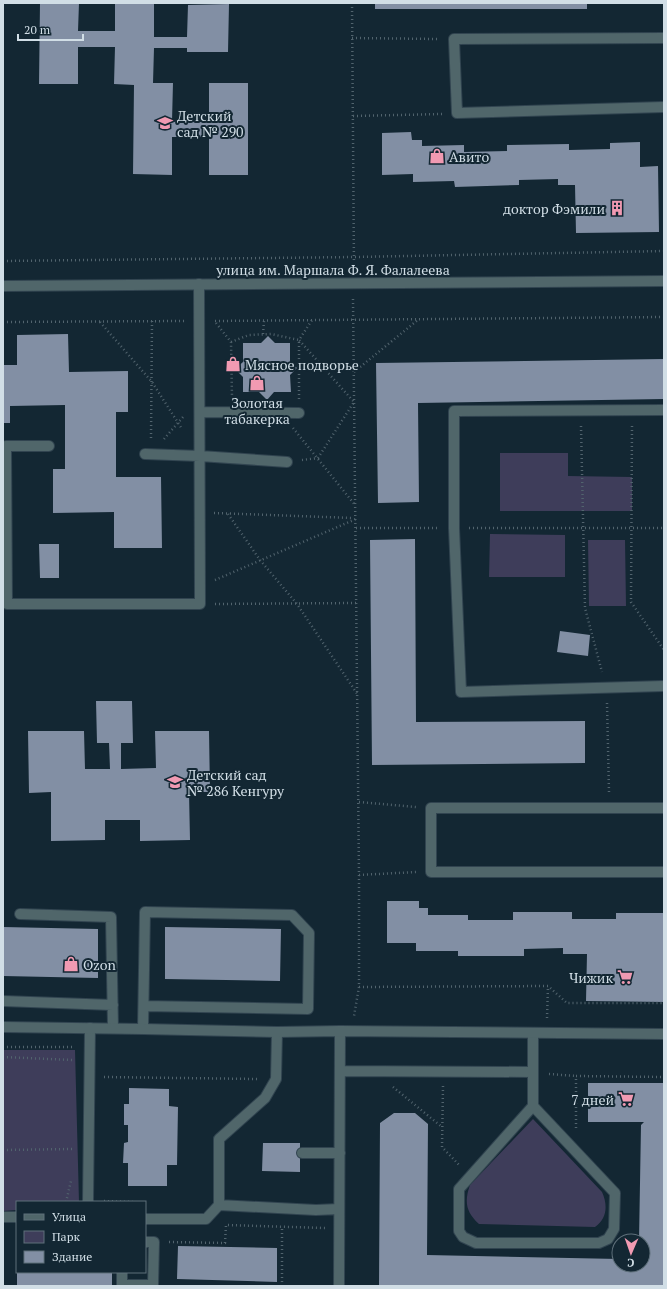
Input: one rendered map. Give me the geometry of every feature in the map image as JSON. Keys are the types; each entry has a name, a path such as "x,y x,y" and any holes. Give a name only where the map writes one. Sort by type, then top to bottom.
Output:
{"street":[{"path":"664,38 454,39 457,113 664,107"},
{"name":"улица им. Маршала Ф. Я. Фалалеева","path":"3,286 664,281"},
{"path":"49,446 5,446 7,604 200,604 199,284"},
{"path":"664,410 454,411 454,528 461,692 664,686"},
{"path":"200,412 299,413"},
{"path":"148,455 200,456 287,462"},
{"path":"664,808 430,808 431,872 664,872"},
{"path":"143,1029 145,912 292,915 309,933 308,1009 144,1006"},
{"path":"20,914 111,917 113,1028"},
{"path":"3,1001 113,1005"},
{"path":"3,1028 113,1028 277,1032 340,1031 664,1034"},
{"path":"88,1201 90,1028"},
{"path":"339,1286 340,1031"},
{"path":"146,1219 206,1218 219,1205 219,1139 265,1098 276,1079 277,1032"},
{"path":"533,1033 533,1106 459,1189 459,1231 463,1236 476,1243 599,1243 608,1239 614,1230 615,1193 533,1106"},
{"path":"340,1071 533,1072"},
{"path":"302,1153 340,1153"},
{"path":"219,1205 316,1210 339,1209"},
{"path":"3,1217 16,1217"},
{"path":"122,1273 122,1285 153,1285 149,1242"}],"path":[{"path":"340,1031 353,1018 359,987 359,802 354,402 352,3"},
{"path":"352,38 454,39"},
{"path":"353,116 457,113"},
{"path":"3,261 354,257 664,251"},
{"path":"232,412 231,342 214,321 664,317"},
{"path":"354,372 419,319"},
{"path":"299,413 299,340 312,320"},
{"path":"148,455 152,382 152,321"},
{"path":"3,322 199,321"},
{"path":"263,334 264,321"},
{"path":"100,322 152,382 182,429"},
{"path":"231,342 249,335 263,334 272,334 299,340 354,402"},
{"path":"148,455 200,396"},
{"path":"287,462 318,458 354,402"},
{"path":"581,410 582,528 585,608 607,688 610,808"},
{"path":"632,410 631,602 664,650"},
{"path":"280,413 356,505"},
{"path":"200,512 356,519"},
{"path":"228,514 260,560 297,604 358,695"},
{"path":"200,586 356,519"},
{"path":"356,528 664,528"},
{"path":"200,604 357,604"},
{"path":"359,802 430,808"},
{"path":"359,875 431,872"},
{"path":"359,987 548,986 566,1003 664,1003"},
{"path":"547,1033 548,986"},
{"path":"3,1047 89,1048"},
{"path":"3,1057 72,1060"},
{"path":"373,1071 442,1127"},
{"path":"444,1072 442,1146 470,1176"},
{"path":"533,1072 576,1076 664,1077"},
{"path":"575,1151 576,1076"},
{"path":"89,1077 276,1079"},
{"path":"3,1150 72,1149 88,1152"},
{"path":"149,1242 225,1243 226,1225 339,1228"},
{"path":"282,1227 282,1286"}],"green space":[{"path":"500,453 568,453 568,476 632,477 632,511 500,511"},
{"path":"490,534 565,535 565,577 489,577"},
{"path":"588,540 625,540 626,606 589,606"},
{"path":"3,1050 75,1050 79,1201 16,1201 16,1210 3,1211"},
{"path":"533,1119 602,1192 606,1207 602,1220 595,1227 479,1224 471,1215 467,1206 467,1197 470,1185"}],"building":[{"path":"40,3 79,3 78,31 115,31 115,3 154,3 154,37 187,37 188,5 229,4 228,52 187,52 187,48 154,48 153,83 173,83 172,121 209,122 209,83 248,83 248,175 209,175 209,137 172,137 172,175 133,174 134,85 114,84 115,47 78,47 78,84 39,84"},
{"path":"375,3 587,3 587,9 375,9"},
{"path":"411,132 412,140 422,140 422,146 464,145 464,152 507,151 507,145 569,144 569,150 610,149 610,143 640,142 640,167 658,166 659,232 576,233 575,185 558,185 558,179 519,180 519,185 455,187 454,181 413,182 413,174 382,175 382,133"},
{"path":"68,334 69,372 128,371 128,412 116,412 116,477 161,477 162,548 114,548 114,512 53,513 53,469 65,469 65,405 10,406 10,423 3,423 3,365 17,365 17,335"},
{"path":"268,336 275,343 290,343 290,362 297,368 290,375 291,392 274,392 267,400 259,392 243,392 243,377 235,369 243,362 243,343 261,343"},
{"path":"664,359 664,399 418,403 419,502 378,503 376,363"},
{"path":"415,539 416,722 585,721 585,763 372,765 370,540"},
{"path":"39,544 59,544 59,578 40,578"},
{"path":"560,631 590,635 588,656 557,652"},
{"path":"96,701 132,701 133,743 121,743 121,769 156,768 155,731 209,731 210,792 189,792 190,840 140,841 140,820 105,820 105,840 51,841 51,792 29,793 28,731 84,731 85,769 110,769 109,743 97,743"},
{"path":"387,901 419,901 419,908 428,908 428,915 468,915 468,920 513,920 513,912 572,912 572,919 616,919 616,913 664,913 664,1002 586,1001 587,954 563,954 563,948 524,949 524,956 458,956 458,951 416,951 416,943 387,943"},
{"path":"3,927 98,929 98,978 3,976"},
{"path":"165,927 281,929 280,981 165,979"},
{"path":"588,1083 664,1083 664,1286 379,1286 380,1123 394,1113 415,1113 428,1124 427,1255 611,1259 611,1273 651,1273 651,1233 639,1233 641,1125 644,1122 588,1122"},
{"path":"129,1088 169,1089 169,1106 178,1107 177,1165 167,1165 167,1186 128,1186 128,1163 123,1163 124,1143 128,1142 128,1125 124,1125 124,1104 129,1104"},
{"path":"263,1143 300,1143 300,1172 262,1171"},
{"path":"178,1246 277,1248 277,1282 177,1279"},
{"path":"17,1273 112,1273 112,1285 17,1285"}],"place":[{"name":"Детский сад № 290","path":"165,123"},
{"name":"Авито","path":"437,156"},
{"name":"доктор Фэмили","path":"617,208"},
{"name":"Мясное подворье","path":"233,364"},
{"name":"Золотая табакерка","path":"257,383"},
{"name":"Детский сад № 286 Кенгуру","path":"175,782"},
{"name":"Ozon","path":"71,964"},
{"name":"Чижик","path":"625,977"},
{"name":"7 дней","path":"626,1099"}]}
